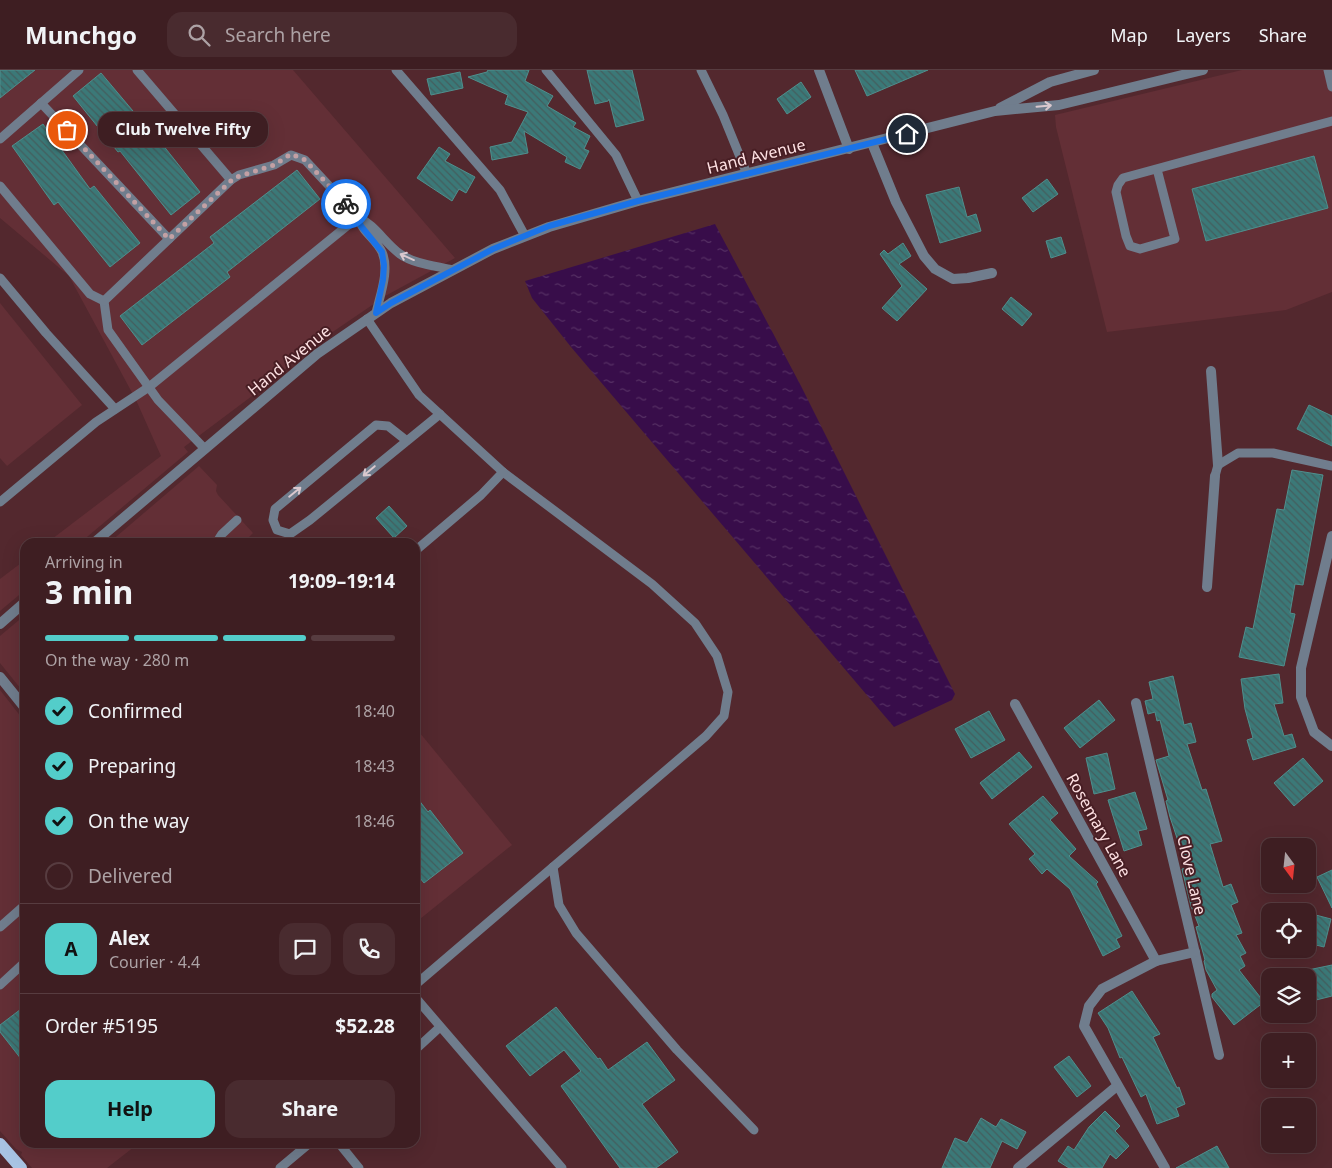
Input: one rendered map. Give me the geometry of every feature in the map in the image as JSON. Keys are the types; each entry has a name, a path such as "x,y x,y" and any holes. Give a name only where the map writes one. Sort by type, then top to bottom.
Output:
{"main road":[{"path":"0,1144 6,1154 21,1168"}],"street":[{"path":"819,70 849,148"},
{"name":"Hand Avenue","path":"995,111 1050,82 1072,73 1094,70"},
{"name":"Hand Avenue","path":"101,538 317,354 391,303 493,249 549,226 638,201 995,111 1059,105 1202,70"},
{"path":"872,143 896,202 924,256 935,269 953,278 968,278 992,273"},
{"path":"1211,371 1218,465"},
{"path":"1207,587 1215,476"},
{"path":"1332,536 1301,668 1301,697 1314,732 1332,746"},
{"path":"0,624 20,606"},
{"path":"0,677 20,702"},
{"name":"Clove Lane","path":"1136,703 1219,1055"},
{"name":"Rosemary Lane","path":"1015,704 1156,961"},
{"path":"1165,1168 1084,1026 1089,1006 1102,988 1156,961 1195,952"},
{"path":"1018,1168 1118,1086"}],"lane":[{"path":"63,70 70,78"},
{"path":"0,138 79,70"},
{"path":"137,70 231,180"},
{"path":"396,70 500,190 525,236"},
{"path":"546,70 616,155 638,201"},
{"path":"701,70 727,124 747,174"},
{"path":"1328,70 1332,87"},
{"path":"41,103 169,239"},
{"path":"1157,169 1176,238 1140,249 1130,246 1126,236 1116,192 1123,178 1332,121"},
{"path":"104,301 231,180 239,175 274,165 291,154 305,160 358,217 367,222 402,256 453,270"},
{"path":"0,186 90,294 104,301"},
{"path":"358,217 361,226 382,252 384,265 383,280 371,316 419,395 503,472 652,584 695,623 717,656 728,692 724,716 706,736 420,981"},
{"path":"0,502 96,422 149,387 358,217"},
{"path":"0,278 46,333 115,409"},
{"path":"104,301 108,330 158,400 205,449"},
{"path":"407,440 388,426 376,425 275,509 273,520 277,530 290,534 310,520 440,414"},
{"path":"1215,476 1218,465 1238,453 1273,453 1332,466"},
{"path":"420,547 481,495 503,472"},
{"path":"220,538 237,520"},
{"path":"553,867 559,905 576,933 677,1050 754,1130"},
{"path":"0,927 20,910"},
{"path":"0,985 20,967"},
{"path":"420,1003 562,1168"},
{"path":"420,1045 440,1027"},
{"path":"280,1168 304,1148"},
{"path":"343,1148 359,1168"}],"shaded area":[{"path":"0,70 293,70 455,258 387,295 312,346 268,384 184,447 188,452 86,538 53,538 161,456 136,400 69,276 0,218"},
{"path":"1242,70 1332,70 1332,292 1286,310 1107,332 1056,127 1055,115"},
{"path":"0,303 82,405 7,466 0,458"},
{"path":"199,466 217,485 216,491 218,495 253,533 248,538 115,538"},
{"path":"20,564 20,594 0,611 0,579"},
{"path":"20,619 20,688 0,663 0,636"},
{"path":"0,690 20,716 20,1148 133,1148 107,1168 32,1168 21,1155 22,1152 16,1149 0,1131"},
{"path":"420,733 512,845 420,919"}],"water":[{"path":"715,224 801,386 955,694 952,700 894,727 571,347 532,298 525,281"}],"building":[{"path":"0,70 35,70 0,98"},
{"path":"488,70 529,70 525,81 553,96 547,106 576,123 573,127 590,136 584,149 589,151 580,169 565,162 567,157 524,131 528,153 492,160 490,147 512,142 528,112 505,104 508,95 468,77 487,72"},
{"path":"587,70 632,70 644,120 616,127 609,99 608,101 595,104"},
{"path":"855,70 928,70 867,96"},
{"path":"460,72 463,88 431,95 427,79"},
{"path":"101,73 155,135 200,192 171,215 73,96"},
{"path":"801,82 811,97 787,114 777,99"},
{"path":"43,124 90,189 94,186 140,243 110,267 58,202 54,205 12,146"},
{"path":"439,147 450,154 445,161 475,177 466,193 459,189 452,201 417,178"},
{"path":"1314,156 1328,208 1206,241 1192,189"},
{"path":"297,170 320,199 227,272 230,277 142,345 120,316 214,243 210,237"},
{"path":"1047,179 1058,194 1033,212 1022,198"},
{"path":"959,187 967,217 976,214 981,231 940,243 926,195"},
{"path":"1061,237 1066,253 1051,258 1046,241"},
{"path":"903,243 911,256 899,264 927,289 897,321 882,308 902,286 880,254 884,250 888,254"},
{"path":"1011,297 1032,314 1022,326 1002,309"},
{"path":"1309,405 1332,416 1332,446 1297,429"},
{"path":"1292,470 1323,475 1303,585 1295,584 1290,613 1295,614 1284,666 1239,657 1246,627 1253,629 1277,509 1284,510"},
{"path":"389,506 407,526 394,538 376,518"},
{"path":"1279,674 1283,703 1274,704 1284,736 1292,734 1296,747 1253,760 1247,740 1253,738 1245,709 1241,679"},
{"path":"1173,676 1184,725 1191,723 1196,742 1187,744 1202,790 1206,789 1222,841 1210,844 1223,887 1231,884 1238,902 1231,905 1242,933 1236,935 1246,953 1240,956 1245,966 1239,970 1261,998 1261,1004 1234,1025 1212,997 1212,994 1217,990 1206,970 1196,927 1199,926 1191,906 1182,869 1187,868 1170,817 1166,801 1168,800 1156,760 1169,756 1160,720 1157,721 1155,712 1148,714 1145,701 1153,699 1149,682"},
{"path":"1099,700 1115,720 1080,748 1064,728"},
{"path":"989,711 1005,740 971,758 955,729"},
{"path":"1019,752 1032,767 992,799 980,783"},
{"path":"1107,753 1115,789 1094,794 1086,758"},
{"path":"1303,758 1323,781 1294,806 1274,783"},
{"path":"1135,792 1147,829 1138,831 1142,845 1124,851 1108,800"},
{"path":"1043,796 1058,813 1050,820 1076,849 1069,856 1098,882 1096,884 1122,936 1116,939 1120,947 1103,956 1070,889 1047,869 1042,874 1029,859 1035,854 1009,824"},
{"path":"420,802 428,812 430,810 463,853 424,883 420,878"},
{"path":"1332,870 1332,908 1317,877"},
{"path":"1316,915 1331,919 1324,947 1316,945"},
{"path":"1332,965 1332,996 1316,1000 1316,968"},
{"path":"1132,991 1160,1034 1153,1037 1177,1088 1179,1087 1185,1104 1176,1108 1179,1116 1157,1124 1146,1094 1141,1097 1122,1057 1120,1058 1108,1028 1098,1013"},
{"path":"556,1007 608,1070 647,1042 675,1080 642,1104 678,1152 656,1168 620,1168 561,1086 581,1071 564,1050 530,1076 506,1046"},
{"path":"20,1010 20,1058 0,1032 0,1025"},
{"path":"1069,1056 1091,1086 1077,1097 1054,1067"},
{"path":"1105,1111 1120,1126 1115,1131 1129,1146 1116,1159 1110,1154 1102,1168 1069,1168 1058,1161 1068,1146 1074,1150 1089,1127"},
{"path":"981,1118 996,1127 1001,1119 1026,1132 1017,1149 1002,1141 990,1168 942,1168 955,1138 967,1143"},
{"path":"1217,1146 1229,1168 1176,1168"}],"way so far":[{"path":"67,130 169,239 234,178 274,165 291,154 305,160 346,204"}],"place":[{"name":"Club Twelve Fifty","path":"67,130"}],"route":[{"path":"346,204 358,217 361,226 382,252 384,265 383,280 376,313 391,303 493,249 549,226 638,201 907,134"}]}
